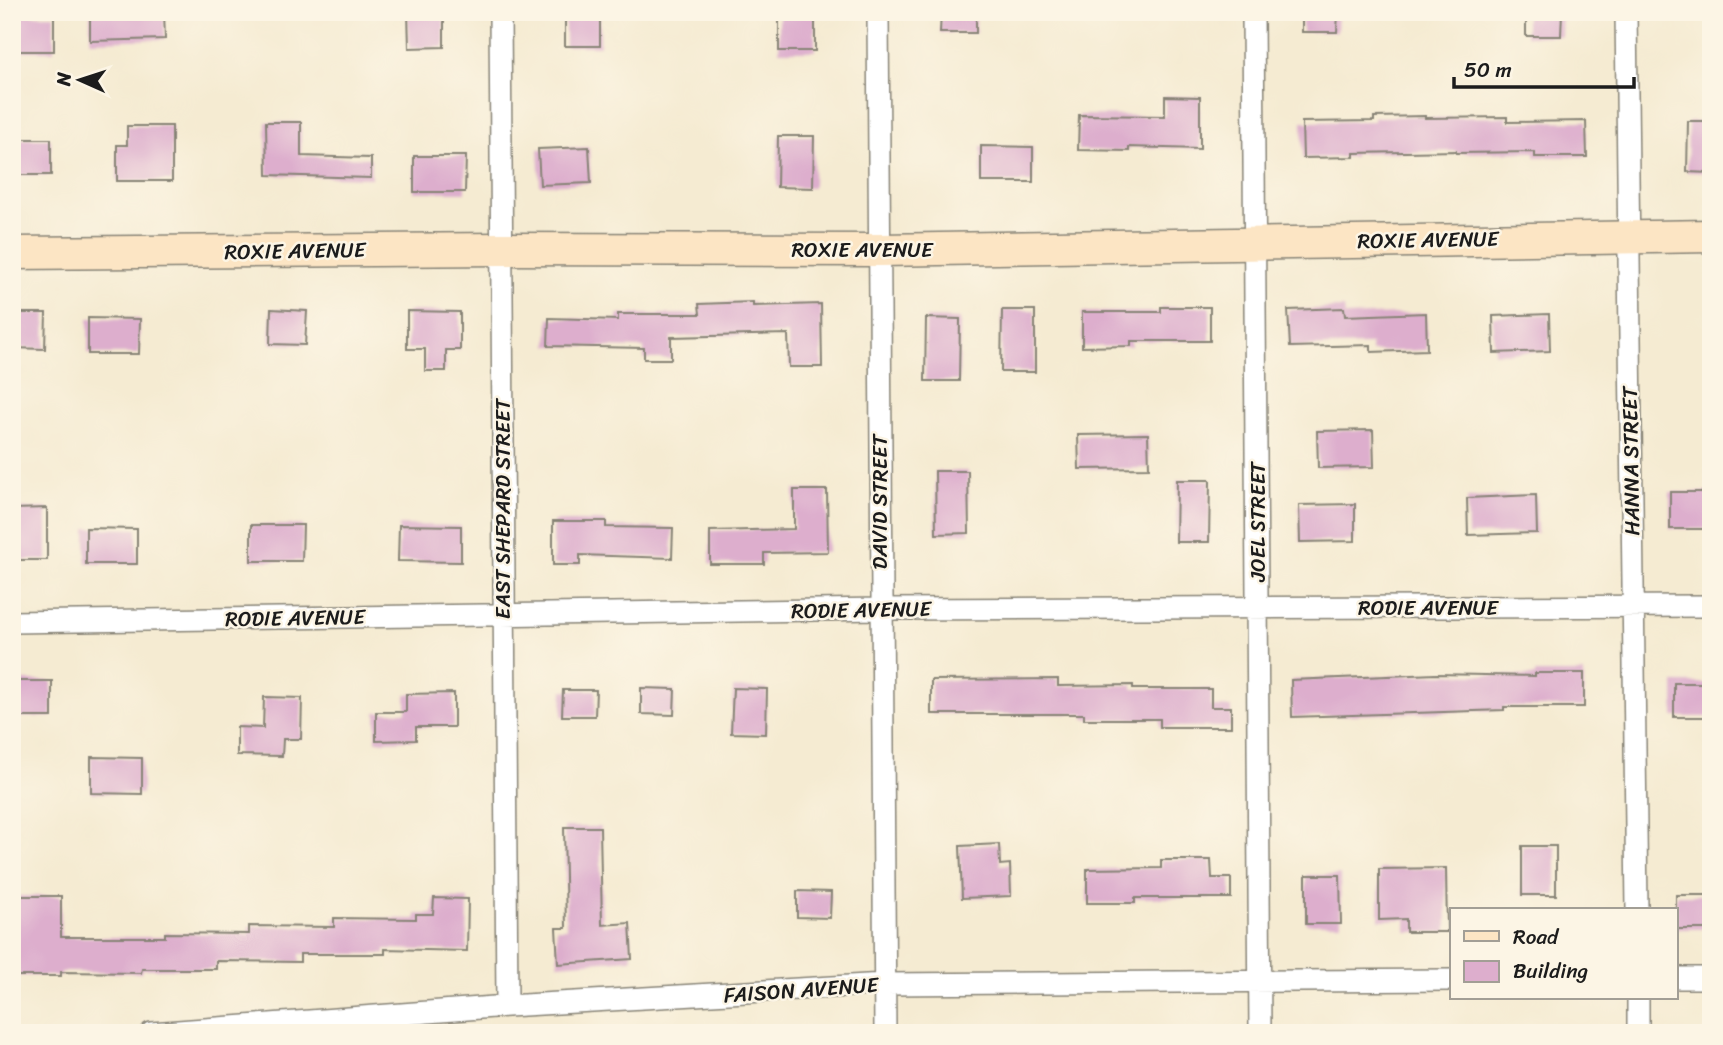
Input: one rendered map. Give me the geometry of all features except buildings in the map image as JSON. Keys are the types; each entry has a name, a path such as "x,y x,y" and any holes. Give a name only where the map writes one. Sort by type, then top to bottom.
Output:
{"street":[{"name":"EAST SHEPARD STREET","path":"500,12 507,1006"},
{"name":"DAVID STREET","path":"878,12 885,1033"},
{"name":"JOEL STREET","path":"1253,12 1260,1033"},
{"name":"HANNA STREET","path":"1626,12 1637,908"},
{"name":"ROXIE AVENUE","path":"12,253 501,249 881,250 1711,236"},
{"name":"RODIE AVENUE","path":"12,622 880,609 1711,607"},
{"path":"1678,978 1711,978"},
{"name":"FAISON AVENUE","path":"151,1033 507,1006 884,984 1450,980"},
{"path":"1638,1000 1638,1033"}]}
